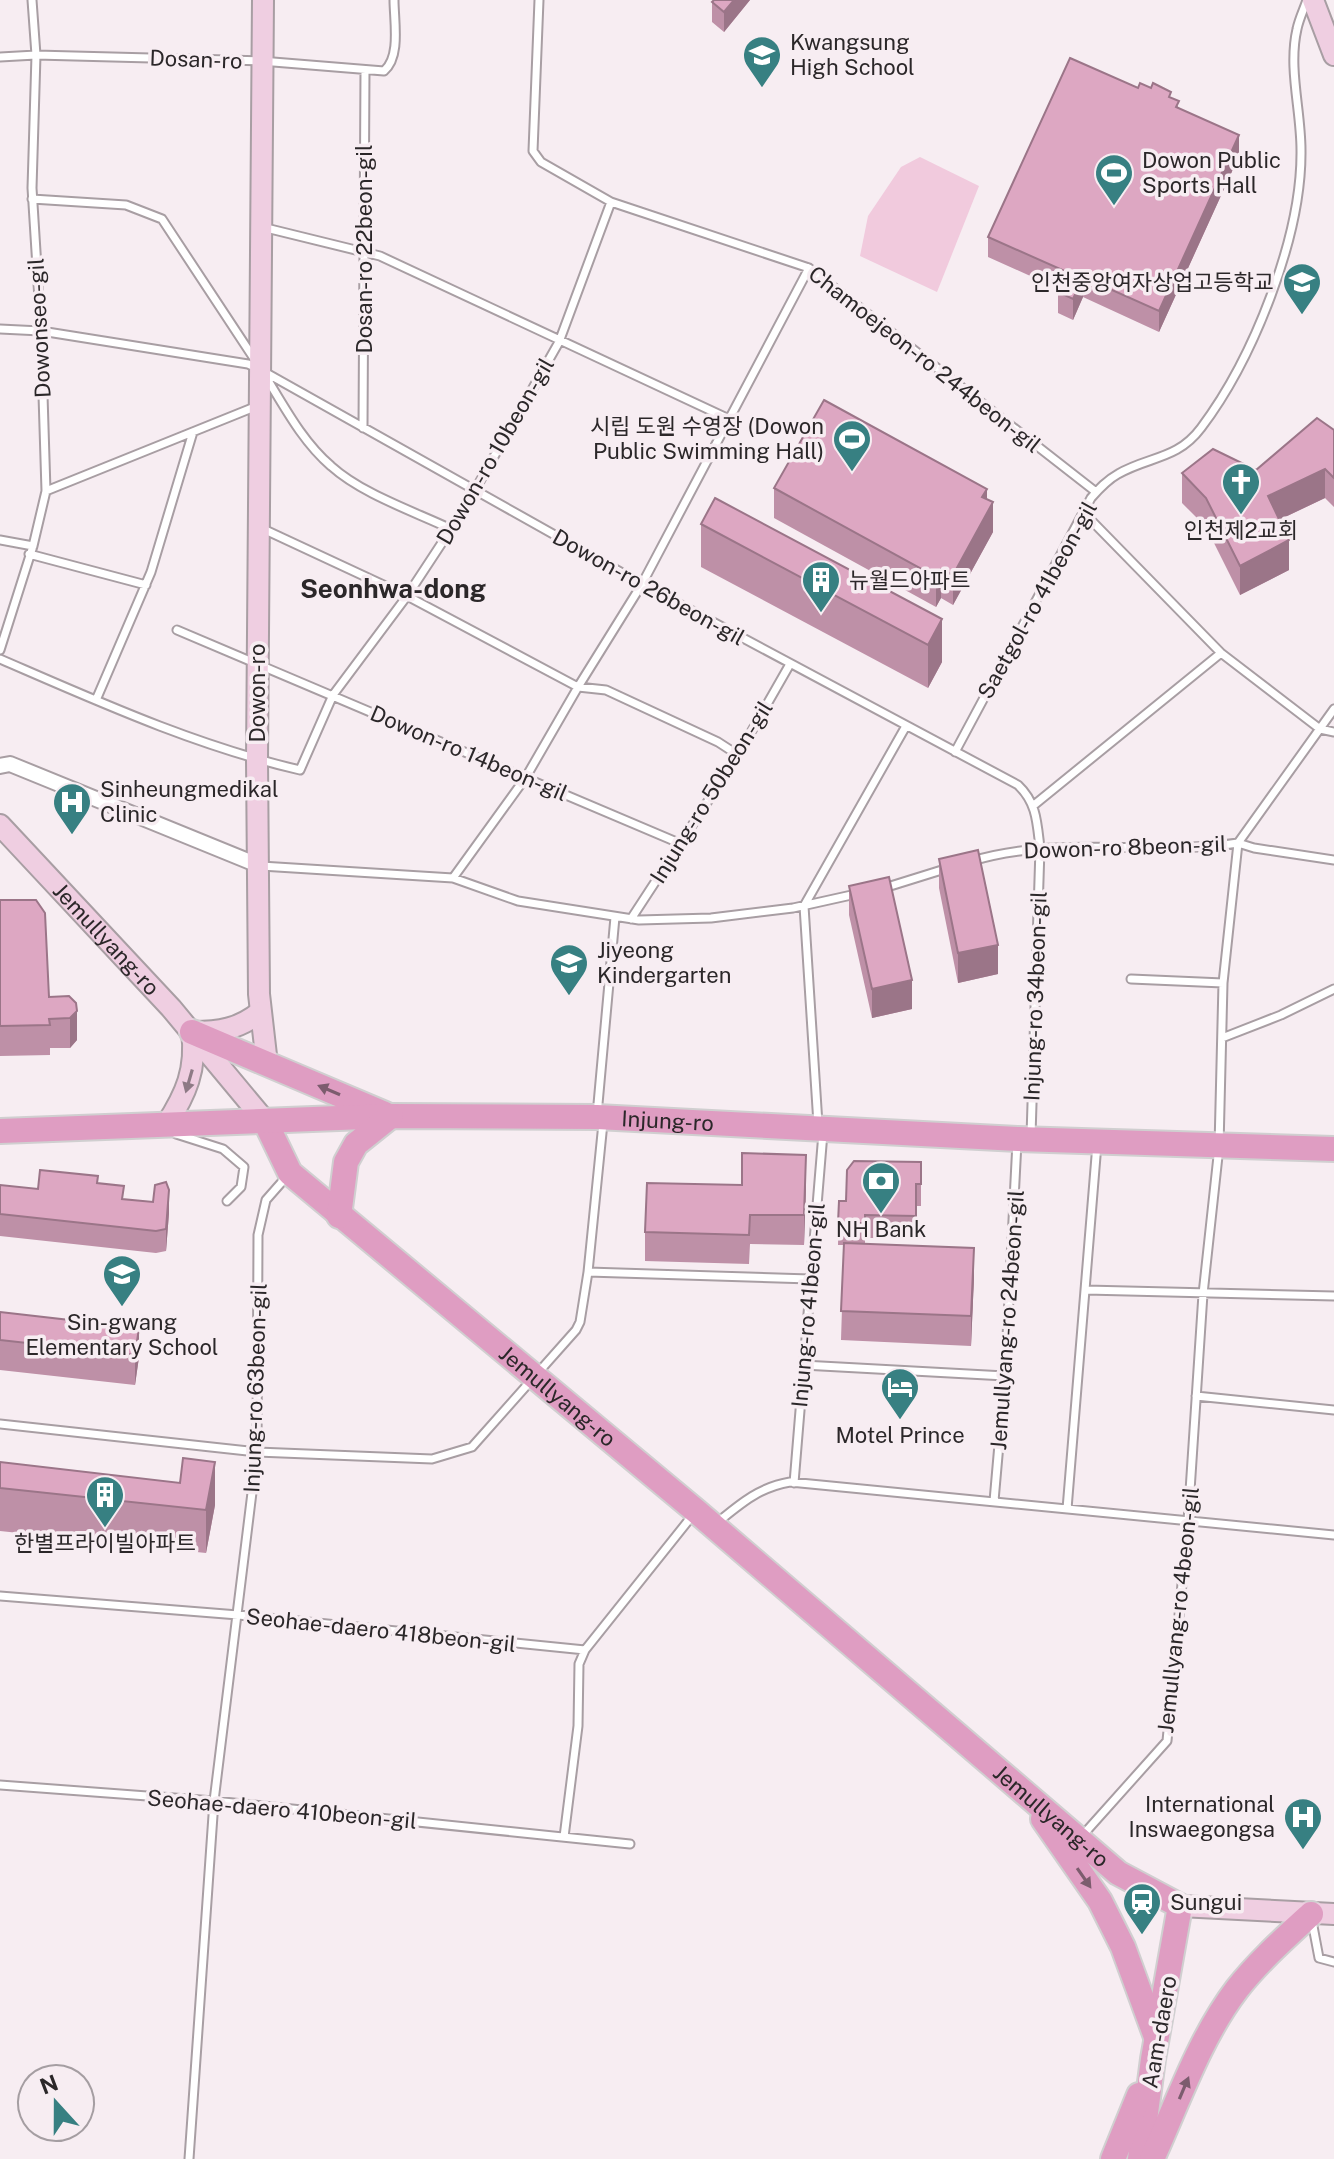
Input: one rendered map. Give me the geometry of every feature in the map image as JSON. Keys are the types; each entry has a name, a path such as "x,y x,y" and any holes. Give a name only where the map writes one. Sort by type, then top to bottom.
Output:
{"main road":[{"path":"192,1032 391,1116 356,1144 346,1162 339,1216"},
{"name":"Injung-ro","path":"0,1131 391,1116 600,1117 1024,1139 1334,1149"},
{"name":"Jemullyang-ro","path":"265,1121 290,1173 339,1216 536,1376 1118,1873 1180,1906"},
{"path":"1023,1791 1100,1901 1123,1947 1155,2048 1113,2159"},
{"name":"Aam-daero","path":"1140,2159 1155,2048 1180,1906"},
{"path":"1152,2159 1204,2041 1235,1991 1254,1968 1323,1914"}],"street":[{"name":"Dowon-ro","path":"263,0 257,760 260,1012 267,1064"},
{"path":"1310,0 1334,55"},
{"path":"0,766 10,764 258,865"},
{"name":"Jemullyang-ro","path":"0,825 192,1032 265,1121"},
{"path":"159,1125 188,1087 195,1052 192,1032 216,1032 237,1027 260,1012"},
{"path":"1180,1906 1323,1914"}],"lane":[{"name":"Dowonseo-gil","path":"0,650 46,491 41,331 32,199 36,55 32,0"},
{"name":"Dosan-ro","path":"0,57 36,55 261,61 384,71 390,67 394,55 394,0"},
{"name":"Chamoejeon-ro 244beon-gil","path":"539,0 533,151 541,162 611,202 809,268 1096,492"},
{"name":"Saetgol-ro 41beon-gil","path":"955,752 1096,492 1116,474 1173,453 1199,431 1250,348 1269,305 1293,218 1302,152 1294,58 1297,29 1310,0"},
{"name":"Dosan-ro 22beon-gil","path":"363,428 365,70"},
{"path":"32,199 126,205 162,219 240,333 302,434 332,467 375,494 451,529"},
{"name":"Dowon-ro 10beon-gil","path":"257,760 300,770 333,695 407,596 451,529 559,342 611,202"},
{"path":"260,226 380,256 729,419"},
{"path":"453,878 526,777 642,584 809,268"},
{"name":"Dowon-ro 26beon-gil","path":"0,329 41,331 248,364 642,584 1018,785 1034,805"},
{"path":"46,491 259,405"},
{"path":"96,700 146,585 171,512 193,432"},
{"path":"1084,513 1221,653 1320,729 1334,732"},
{"path":"259,527 407,596 578,687 606,690 718,742 738,755"},
{"path":"0,540 146,585"},
{"name":"Dowon-ro 14beon-gil","path":"177,630 679,843"},
{"path":"1034,805 1221,653"},
{"path":"0,659 96,700 257,760"},
{"name":"Injung-ro 50beon-gil","path":"631,919 738,755 790,664"},
{"path":"1238,843 1334,709"},
{"path":"804,906 906,726"},
{"name":"Injung-ro 34beon-gil","path":"1024,1139 1040,848 1034,805"},
{"name":"Dowon-ro 8beon-gil","path":"963,863 1005,851 1040,848 1238,843 1334,860"},
{"name":"Jemullyang-ro 4beon-gil","path":"1080,1839 1167,1741 1188,1521 1203,1294 1219,1147 1223,983 1238,843"},
{"path":"258,865 453,878 518,901 631,919 711,918 804,906 883,888 950,867"},
{"name":"Injung-ro 41beon-gil","path":"794,1483 821,1127 804,906"},
{"path":"0,1424 257,1452 432,1459 472,1447 580,1322 588,1272 615,917"},
{"path":"1131,979 1223,983"},
{"path":"1222,1038 1281,1015 1334,989"},
{"path":"159,1125 223,1149 244,1167 241,1187 227,1201"},
{"name":"Jemullyang-ro 24beon-gil","path":"994,1501 1024,1139"},
{"path":"1067,1509 1097,1141"},
{"name":"Injung-ro 63beon-gil","path":"189,2159 214,1801 257,1452 258,1235 266,1200 290,1173"},
{"path":"588,1272 810,1279"},
{"path":"1086,1290 1334,1296"},
{"path":"803,1365 1005,1376"},
{"path":"1196,1396 1334,1410"},
{"path":"564,1837 578,1726 579,1664 585,1650 704,1518 770,1486 794,1483 1334,1535"},
{"name":"Seohae-daero 418beon-gil","path":"0,1596 238,1615 585,1650"},
{"name":"Seohae-daero 410beon-gil","path":"0,1785 214,1801 630,1844"},
{"path":"1323,1914 1319,1958 1334,1962"}],"shaded area":[{"path":"920,157 979,186 937,292 860,256 868,216 901,167"}],"building":[{"path":"734,0 724,12 712,2"},
{"name":"Dowon Public Sports Hall","path":"1070,58 1138,88 1140,83 1151,88 1153,83 1171,92 1169,97 1179,101 1176,107 1239,135 1159,311 1083,277 1073,299 1058,292 1067,272 988,237"},
{"name":"시립 도원 수영장 (Dowon Public Swimming Hall)","path":"824,400 987,489 982,497 993,502 953,575 941,569 936,577 774,488"},
{"path":"1317,418 1334,430 1334,478 1325,469 1268,496 1289,540 1240,566 1206,498 1182,473 1213,449 1256,470"},
{"path":"715,498 942,619 928,645 701,524"},
{"path":"978,850 998,945 958,953 939,859"},
{"path":"889,877 912,980 872,989 849,886"},
{"path":"0,900 36,900 45,913 49,997 69,996 76,1003 77,1011 70,1018 49,1019 50,1025 0,1026"},
{"path":"742,1153 806,1155 804,1215 750,1215 749,1235 645,1232 647,1183 742,1185"},
{"path":"854,1161 921,1162 921,1184 916,1184 916,1216 865,1215 865,1223 838,1223 839,1201 846,1201 847,1170"},
{"path":"40,1170 98,1176 97,1183 124,1186 122,1199 153,1202 155,1185 166,1182 169,1190 166,1229 156,1231 0,1214 0,1185 38,1189"},
{"path":"844,1243 974,1248 971,1316 841,1311"},
{"path":"0,1312 139,1328 135,1355 0,1340"},
{"path":"183,1458 215,1462 206,1510 0,1488 0,1462 180,1483"}],"place":[{"name":"Kwangsung High School","path":"762,89"},
{"name":"Dowon Public Sports Hall","path":"1114,207"},
{"name":"인천중앙여자상업고등학교","path":"1302,316"},
{"name":"시립 도원 수영장 (Dowon Public Swimming Hall)","path":"852,473"},
{"name":"인천제2교회","path":"1241,516"},
{"name":"뉴월드아파트","path":"821,614"},
{"name":"Sinheungmedikal Clinic","path":"72,836"},
{"name":"Jiyeong Kindergarten","path":"569,997"},
{"name":"NH Bank","path":"881,1215"},
{"name":"Sin-gwang Elementary School","path":"122,1308"},
{"name":"Motel Prince","path":"900,1421"},
{"name":"한별프라이빌아파트","path":"105,1529"},
{"name":"International Inswaegongsa","path":"1303,1851"},
{"name":"Sungui","path":"1142,1936"}],"district":[{"name":"Seonhwa-dong","path":"393,589"}]}
